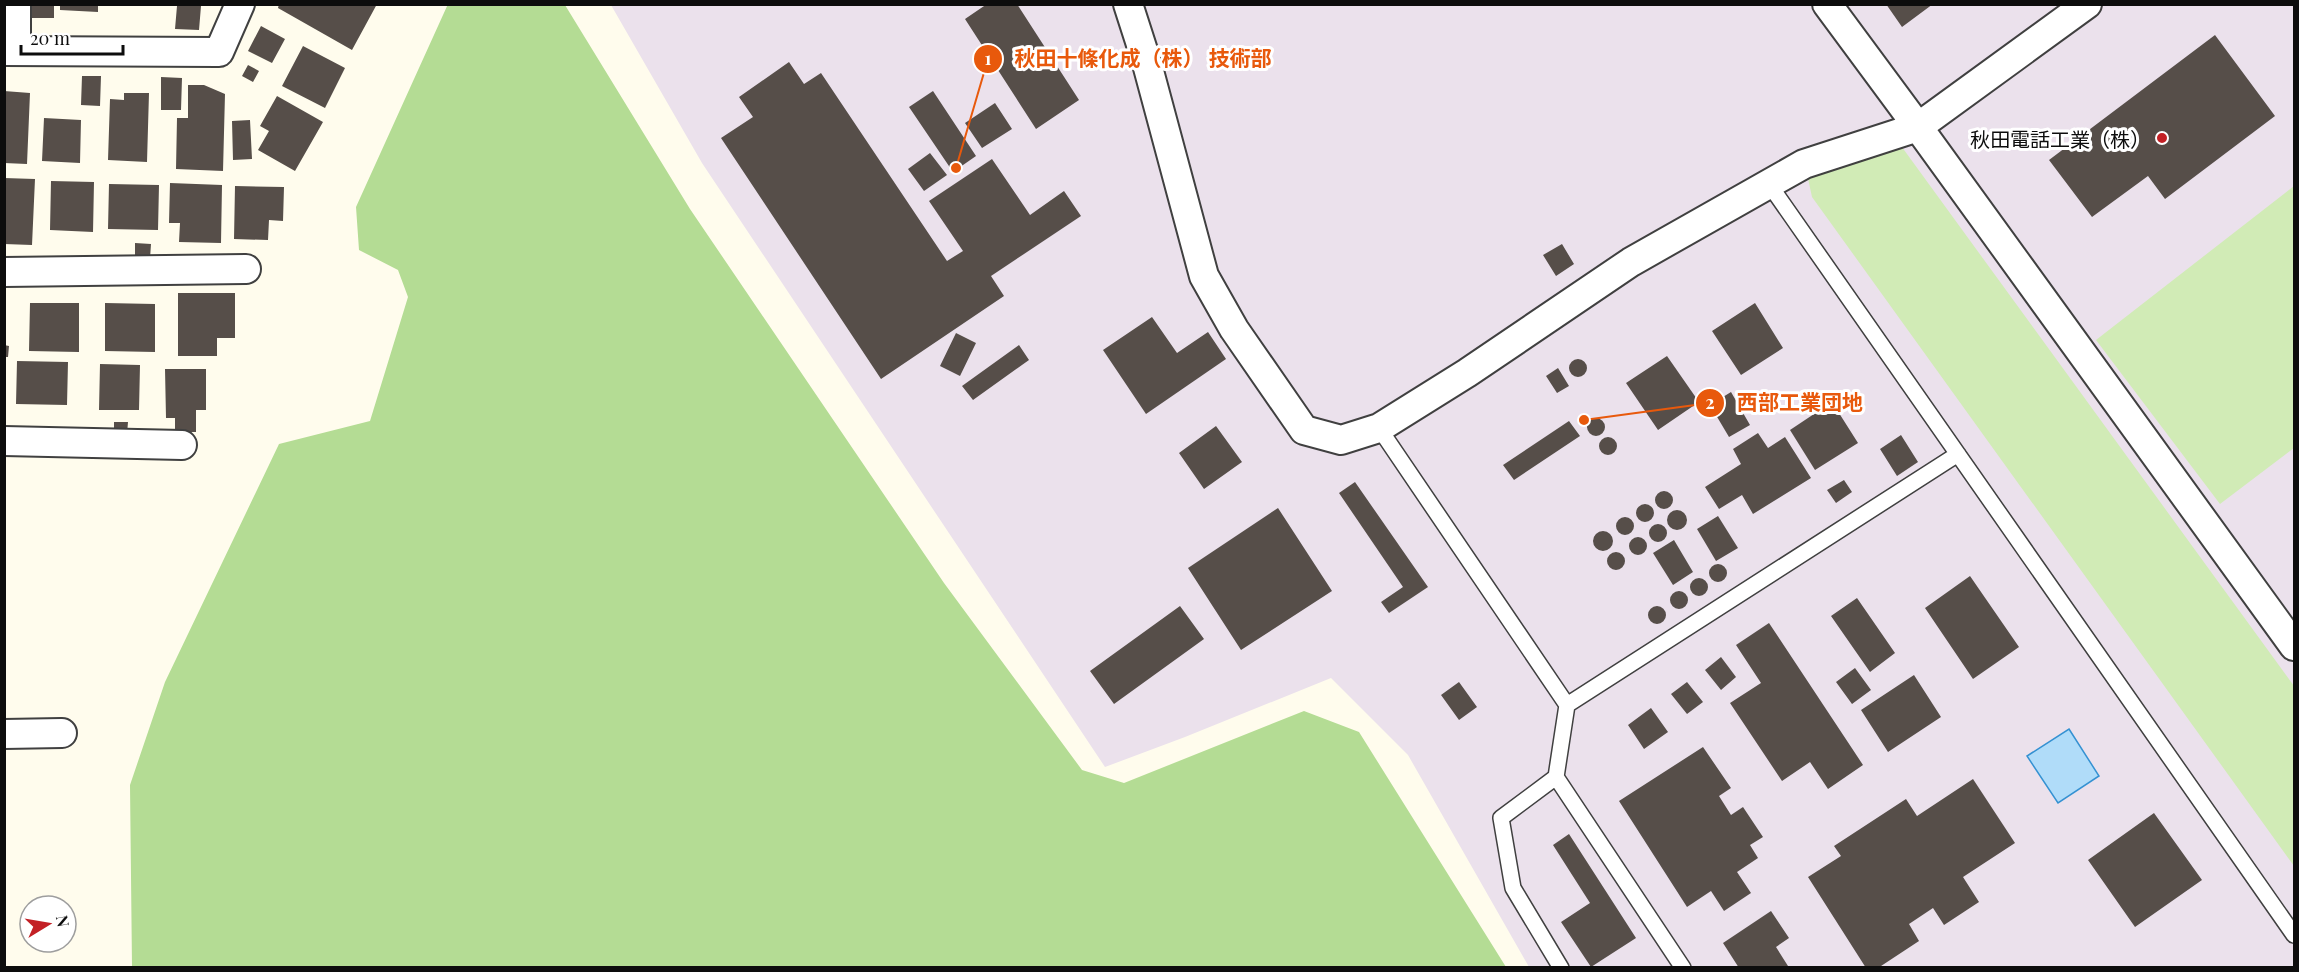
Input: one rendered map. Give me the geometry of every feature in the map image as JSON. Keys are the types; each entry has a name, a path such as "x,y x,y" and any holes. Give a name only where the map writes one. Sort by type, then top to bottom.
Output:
{"street":[{"path":"16,4 10,51 219,52 240,4"},
{"path":"1128,4 1146,60 1204,276 1234,329 1304,430 1341,440 1379,428 1467,373 1631,262 1804,164 1918,127 2087,4"},
{"path":"1827,4 2295,646"},
{"path":"4,272 246,269"},
{"path":"4,441 182,445"},
{"path":"4,734 62,733"}],"lane":[{"path":"1769,184 2295,935"},
{"path":"1379,428 1567,705 1556,777 1683,968"},
{"path":"1567,705 1958,454"},
{"path":"1556,777 1501,818 1513,888 1561,968"}],"shaded area":[{"path":"611,5 2294,5 2294,967 1529,967 1408,755 1331,678 1105,767 702,163"}],"green space":[{"path":"448,4 565,5 690,209 944,583 1082,770 1124,783 1304,711 1359,732 1506,967 132,967 130,785 165,682 279,444 370,421 408,297 398,270 359,250 356,207"},
{"path":"1899,143 2294,686 2294,866 1812,197 1807,174"},
{"path":"2294,186 2294,448 2220,504 2096,340"}],"water":[{"path":"2069,729 2099,776 2058,803 2027,756"}],"building":[{"path":"31,4 54,4 54,18 30,18"},
{"path":"60,4 98,4 98,12 60,10"},
{"path":"279,4 377,4 352,50 278,8"},
{"path":"987,4 1017,4 1079,100 1036,129 965,19"},
{"path":"1886,4 1933,4 1902,27"},
{"path":"177,6 201,6 199,30 175,29"},
{"path":"261,26 285,39 272,63 248,51"},
{"name":"秋田電話工業（株）","path":"2215,35 2275,116 2165,199 2148,176 2092,217 2049,160"},
{"path":"303,46 345,68 325,108 282,86"},
{"path":"789,62 804,84 821,73 947,261 963,251 929,201 992,159 1030,215 1064,191 1081,216 991,276 1004,296 881,379 721,138 753,117 739,97"},
{"path":"248,65 259,71 253,82 242,76"},
{"path":"82,76 101,76 100,106 81,105"},
{"path":"161,77 182,78 181,110 161,110"},
{"path":"188,85 204,85 225,94 223,171 176,169 177,118 188,118"},
{"path":"4,91 30,93 27,164 4,163"},
{"path":"933,91 976,156 953,172 909,107"},
{"path":"124,93 149,93 147,162 108,160 110,99 124,100"},
{"path":"277,96 323,122 295,171 258,150 269,131 260,126"},
{"path":"995,103 1012,129 982,148 965,123"},
{"path":"44,118 81,120 80,163 42,161"},
{"path":"250,120 252,159 233,160 232,121"},
{"path":"930,153 947,175 924,191 908,169"},
{"path":"4,178 35,179 32,245 4,244"},
{"path":"51,181 94,182 93,232 50,230"},
{"path":"170,183 222,185 221,243 179,242 180,223 169,223"},
{"path":"109,184 159,185 158,230 108,229"},
{"path":"235,186 284,187 283,221 269,220 268,240 234,239"},
{"path":"135,243 151,244 150,259 135,258"},
{"path":"1562,244 1574,264 1556,276 1543,255"},
{"path":"178,293 235,293 235,338 217,338 217,356 178,356"},
{"path":"30,303 79,303 79,352 29,351"},
{"path":"105,303 155,304 155,352 105,351"},
{"path":"1755,303 1783,348 1741,375 1712,331"},
{"path":"1152,317 1177,353 1208,332 1226,359 1146,414 1103,350"},
{"path":"956,333 976,343 960,376 940,366"},
{"path":"4,345 9,346 8,357 4,357"},
{"path":"1019,345 1029,360 973,400 962,386"},
{"path":"1667,356 1699,402 1658,430 1626,383"},
{"path":"1574,359 1582,359 1587,364 1585,375 1574,377 1569,372 1569,364"},
{"path":"17,361 68,362 67,405 16,404"},
{"path":"100,364 140,365 139,410 99,410"},
{"path":"1558,368 1569,386 1557,393 1546,376"},
{"path":"165,369 206,369 206,410 196,410 196,432 175,432 175,418 166,418"},
{"path":"1731,392 1750,425 1729,437 1710,405"},
{"path":"1832,402 1858,443 1815,470 1790,430"},
{"path":"1592,418 1600,418 1605,423 1603,434 1592,436 1587,431 1587,423"},
{"path":"1569,421 1580,436 1514,480 1503,465"},
{"path":"114,422 128,422 127,434 114,433"},
{"path":"1216,426 1242,462 1204,489 1179,453"},
{"path":"1758,433 1768,448 1785,437 1811,478 1753,514 1742,495 1719,509 1705,487 1741,464 1733,449"},
{"path":"1901,435 1918,462 1897,476 1880,449"},
{"path":"1604,437 1612,437 1617,442 1615,453 1604,455 1599,450 1599,442"},
{"path":"1844,480 1852,492 1836,503 1827,490"},
{"path":"1355,482 1428,587 1389,613 1381,602 1403,587 1339,493"},
{"path":"1660,491 1668,491 1673,496 1671,507 1660,509 1655,504 1655,496"},
{"path":"1641,504 1649,504 1654,509 1652,520 1641,522 1636,517 1636,509"},
{"path":"1278,508 1332,591 1241,650 1188,568"},
{"path":"1677,510 1684,513 1687,520 1684,527 1677,530 1670,527 1667,520 1670,513"},
{"path":"1718,516 1738,548 1716,561 1697,529"},
{"path":"1621,517 1629,517 1634,522 1632,533 1621,535 1616,530 1616,522"},
{"path":"1654,524 1662,524 1667,529 1665,540 1654,542 1649,537 1649,529"},
{"path":"1603,531 1610,534 1613,541 1610,548 1603,551 1596,548 1593,541 1596,534"},
{"path":"1634,537 1642,537 1647,542 1645,553 1634,555 1629,550 1629,542"},
{"path":"1674,540 1693,572 1673,585 1653,553"},
{"path":"1612,552 1620,552 1625,557 1623,568 1612,570 1607,565 1607,557"},
{"path":"1714,564 1722,564 1727,569 1725,580 1714,582 1709,577 1709,569"},
{"path":"1970,576 2019,647 1973,679 1925,608"},
{"path":"1695,578 1703,578 1708,583 1706,594 1695,596 1690,591 1690,583"},
{"path":"1675,591 1683,591 1688,596 1686,607 1675,609 1670,604 1670,596"},
{"path":"1857,598 1895,653 1870,672 1831,616"},
{"path":"1180,606 1204,639 1114,704 1090,671"},
{"path":"1653,606 1661,606 1666,611 1664,622 1653,624 1648,619 1648,611"},
{"path":"1769,623 1863,765 1828,789 1810,762 1782,781 1730,703 1761,683 1736,645"},
{"path":"1721,657 1736,677 1721,690 1705,670"},
{"path":"1855,668 1871,690 1852,704 1836,682"},
{"path":"1914,675 1941,717 1888,752 1861,710"},
{"path":"1459,682 1477,707 1459,720 1441,695"},
{"path":"1687,682 1703,702 1687,714 1671,694"},
{"path":"1651,708 1668,732 1644,749 1628,725"},
{"path":"1703,747 1731,788 1719,796 1731,815 1743,807 1763,837 1750,845 1758,858 1737,872 1751,893 1724,911 1711,891 1687,907 1619,801"},
{"path":"1973,779 2015,843 1963,877 1979,902 1944,925 1933,908 1909,924 1919,941 1878,968 1866,968 1808,877 1841,856 1834,846 1906,799 1917,816"},
{"path":"2154,813 2202,880 2135,927 2088,860"},
{"path":"1569,834 1636,938 1591,967 1561,922 1590,903 1553,845"},
{"path":"1771,911 1789,938 1776,947 1788,966 1739,968 1723,943"}],"place":[{"name":"秋田電話工業（株）","path":"2162,138"},
{"name":"秋田十條化成（株） 技術部","path":"956,168"},
{"name":"西部工業団地","path":"1584,420"}]}
